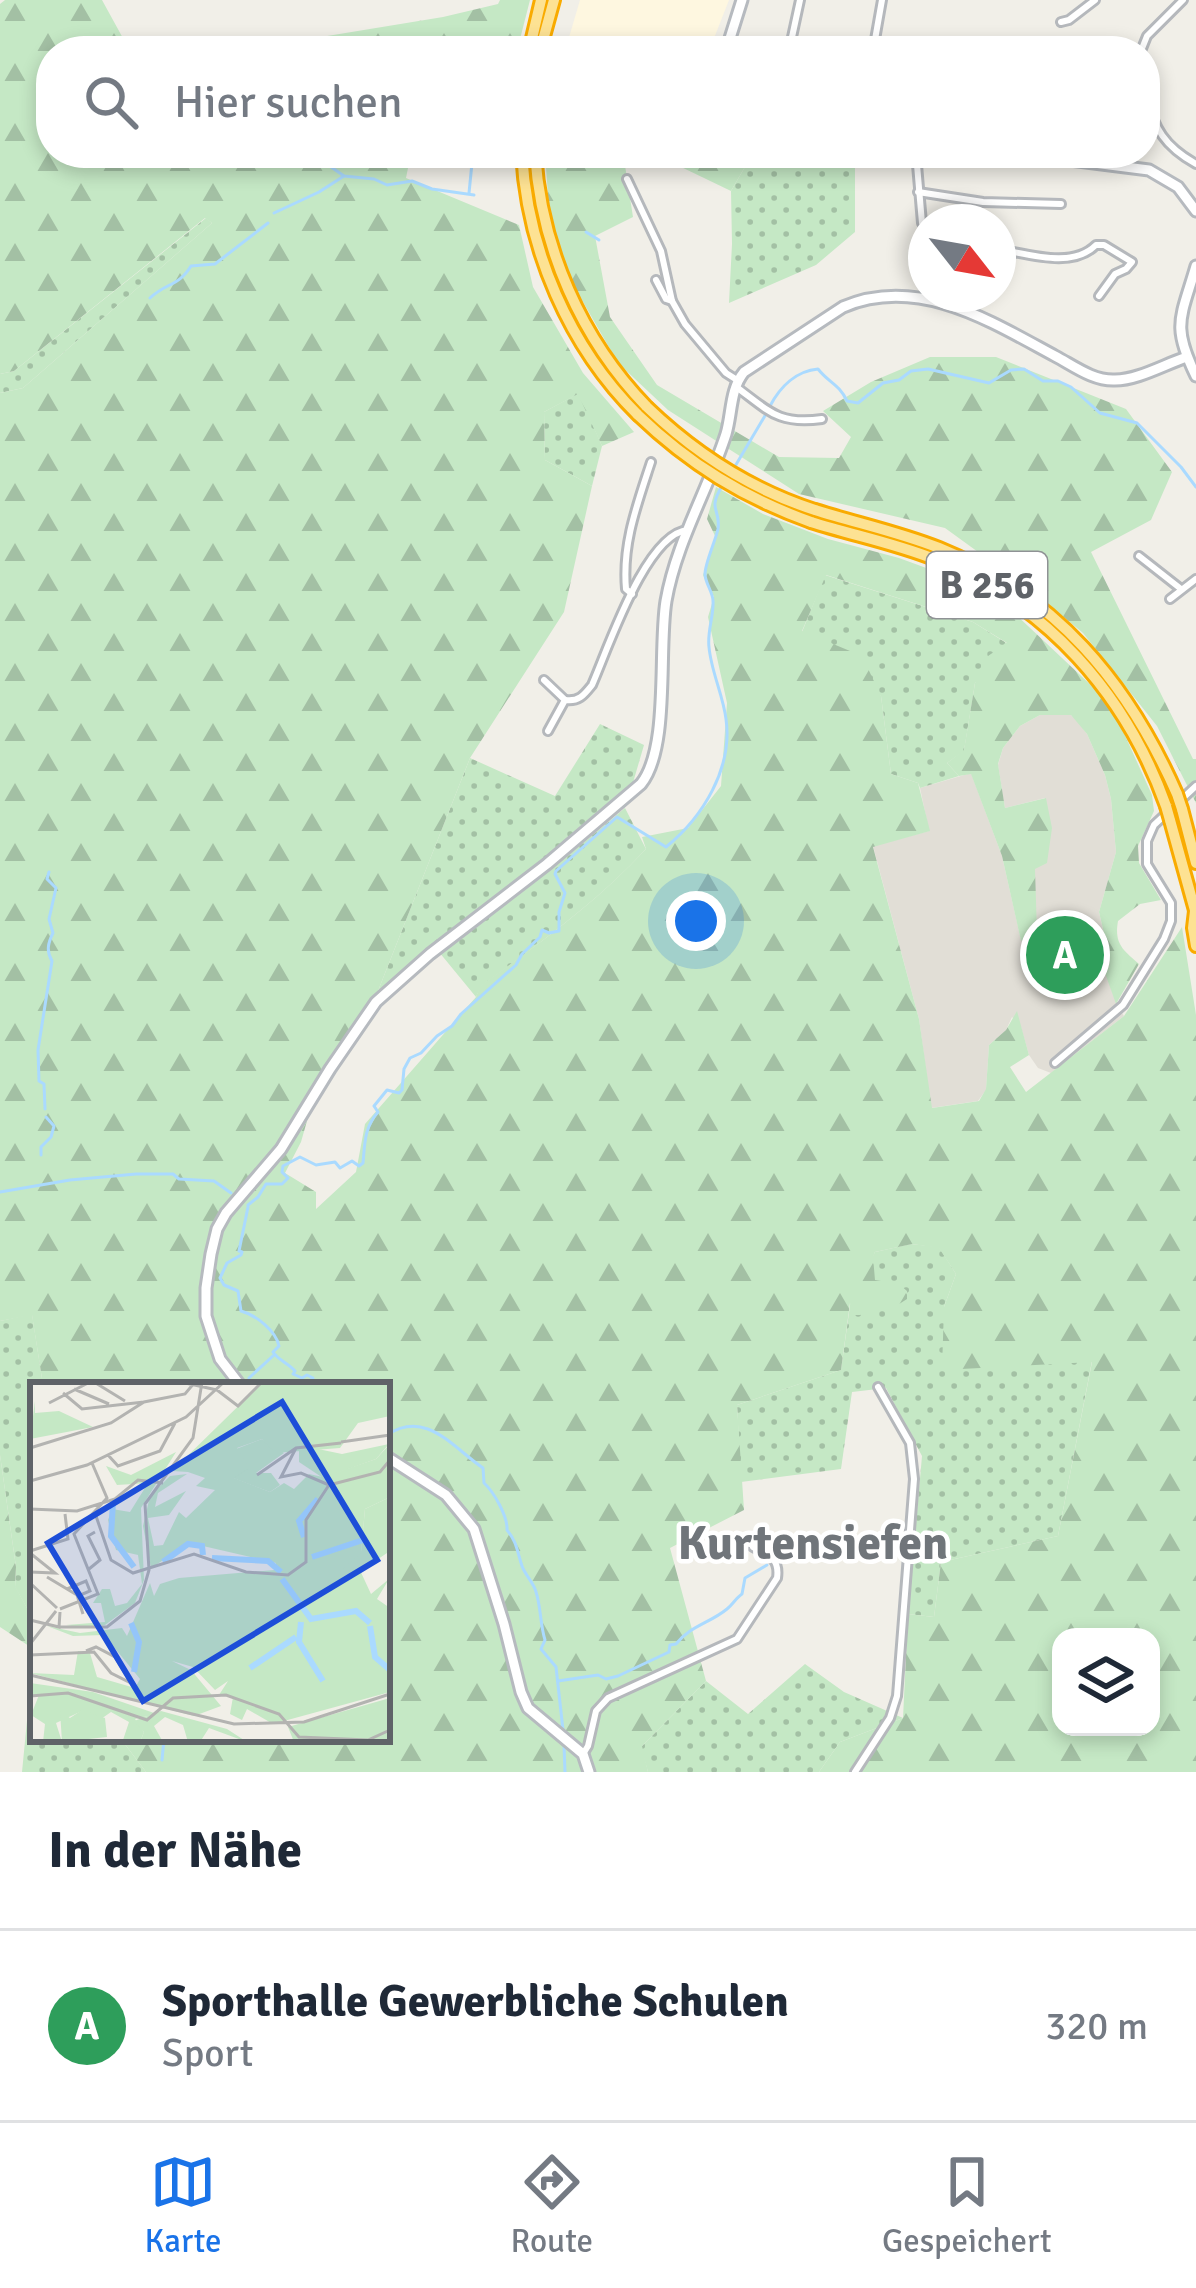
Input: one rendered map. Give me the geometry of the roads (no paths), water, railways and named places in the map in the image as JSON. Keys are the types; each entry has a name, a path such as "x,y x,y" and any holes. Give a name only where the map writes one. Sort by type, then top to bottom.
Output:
{"highway":[{"path":"533,36 542,0"},
{"path":"544,36 554,0"},
{"name":"B 256","path":"524,168 530,214 553,288 582,343 599,369 684,457 763,504 941,549 1028,597 1073,634 1112,677 1144,726 1178,794 1195,858"},
{"name":"B 256","path":"536,168 547,227 575,306 642,411"},
{"name":"B 256","path":"813,516 938,561 990,586 1067,646 1107,691 1152,768 1196,912 1196,946"}],"street":[{"path":"731,36 742,0"},
{"path":"792,36 800,0"},
{"path":"876,36 882,0"},
{"path":"1061,22 1095,0"},
{"path":"1147,36 1183,0"},
{"path":"1160,133 1196,164"},
{"path":"917,168 920,204"},
{"path":"1125,168 1154,172 1178,187 1196,211"},
{"path":"627,179 661,251 672,301 685,324 726,373 778,417 800,422 822,419"},
{"path":"918,192 983,202 1061,204"},
{"path":"1016,250 1074,258 1104,244 1132,262 1115,274 1099,296"},
{"path":"1196,266 1180,321 1180,339 1196,376"},
{"path":"656,280 672,301"},
{"path":"239,1382 220,1359 206,1316 217,1229 281,1149 376,1001 547,864 649,774 656,747 666,603 676,561 726,434 736,383 744,372 843,308 892,296 943,303 979,315 1094,377 1120,380 1187,357"},
{"path":"632,594 626,590 623,561 651,462"},
{"path":"544,680 565,700 584,696 652,558 667,539 688,530"},
{"path":"1139,556 1181,589"},
{"path":"1170,599 1196,579"},
{"path":"548,731 565,700"},
{"path":"1055,1063 1123,1005 1164,939 1171,903 1147,864 1147,841 1154,825 1196,787"},
{"path":"855,1772 890,1718 897,1696 914,1479 910,1443 878,1387"},
{"path":"390,1458 446,1496 474,1529 521,1692 529,1708 583,1754 590,1772"},
{"path":"583,1754 596,1711 608,1698 728,1645 746,1628 778,1569 774,1558 753,1547"}],"waterway":[{"path":"333,168 344,176 387,185 412,181 474,195"},
{"path":"469,193 472,168"},
{"path":"274,213 344,176"},
{"path":"150,298 182,278 191,266 215,264 268,223"},
{"path":"586,232 599,240"},
{"path":"770,406 790,381 818,369 847,401 858,403 883,383 911,371 928,369 989,383 1011,370 1024,369 1043,381 1071,387 1100,413 1137,423 1196,487"},
{"path":"734,468 766,414"},
{"path":"248,1205 266,1184 282,1184 288,1178 283,1166 300,1157 316,1165 335,1162 340,1168 352,1161 359,1166 363,1163 368,1130 378,1112 374,1106 387,1090 402,1090 410,1058 452,1026 516,965 542,930 559,931 565,893 556,871 617,817 666,847 703,806 720,773 727,737 710,656 713,601 705,574 718,529 715,505 722,486"},
{"path":"45,1109 38,1050 52,961 49,919 56,888 47,879 49,872"},
{"path":"41,1155 54,1126 46,1117"},
{"path":"0,1192 70,1180 173,1174 179,1179 214,1181 231,1193"},
{"path":"248,1207 241,1255 227,1263 220,1278 238,1291 241,1311 274,1335 279,1346 275,1355 293,1374 313,1378 310,1382"},
{"path":"249,1378 274,1355"},
{"path":"390,1434 414,1426 426,1428 483,1468 484,1483 500,1505 536,1592 545,1640 541,1649 556,1667 563,1730"},
{"path":"558,1681 618,1676 669,1652 670,1645 727,1609 742,1594 745,1578 767,1565"},
{"path":"162,1760 164,1742"},
{"path":"564,1745 565,1772"}],"place":[{"name":"Sporthalle Gewerbliche Schulen","path":"1065,955"}],"district":[{"name":"Kurtensiefen","path":"813,1543"}]}
